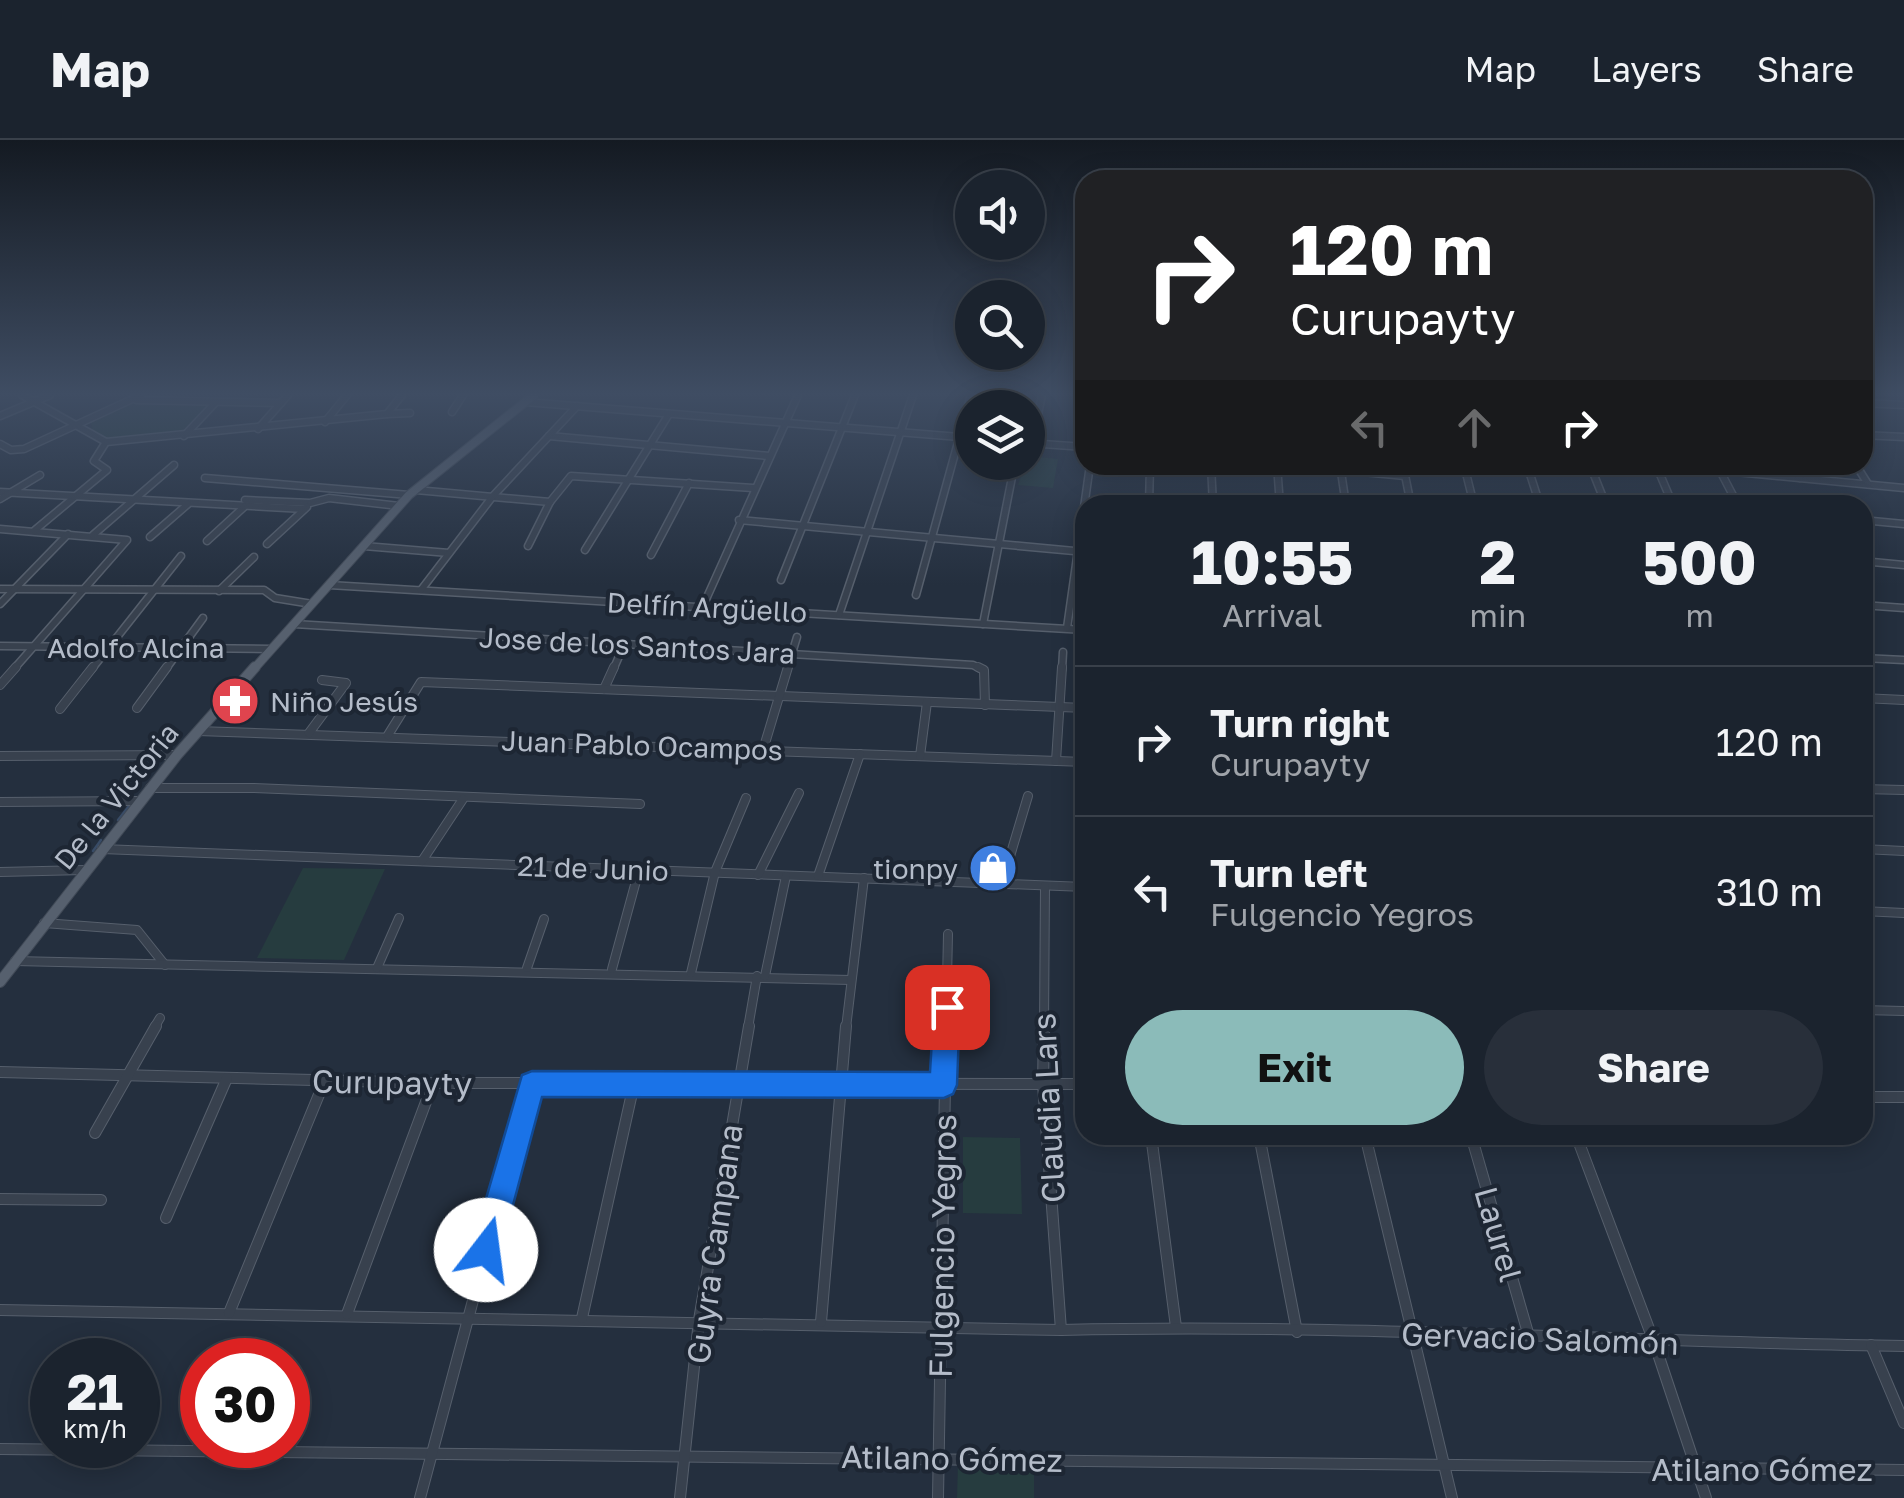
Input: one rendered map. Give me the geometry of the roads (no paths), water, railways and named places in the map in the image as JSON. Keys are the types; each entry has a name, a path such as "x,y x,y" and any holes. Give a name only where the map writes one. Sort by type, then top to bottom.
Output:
{"main road":[{"name":"De la Victoria","path":"1,979 198,731 412,492 454,458"}],"street":[{"path":"34,531 107,470 94,461 96,458"},
{"path":"422,590 493,496 527,458"},
{"path":"585,550 640,458"},
{"path":"703,606 768,458"},
{"path":"781,580 829,458"},
{"path":"839,614 891,458"},
{"path":"916,595 954,458"},
{"path":"92,535 174,466"},
{"path":"0,496 40,475"},
{"path":"1397,475 1405,476 1409,495"},
{"path":"1775,475 1904,488"},
{"path":"1862,475 1868,484"},
{"path":"528,546 550,502 571,476 752,488"},
{"path":"205,478 550,502"},
{"path":"983,624 1012,480"},
{"path":"651,555 689,483"},
{"path":"12,492 307,506 329,498 399,506"},
{"path":"150,537 192,500"},
{"path":"207,541 248,503"},
{"path":"267,544 307,506"},
{"path":"739,520 1075,550"},
{"path":"1873,521 1904,524"},
{"path":"0,529 127,540 0,685"},
{"path":"0,538 10,530"},
{"path":"0,604 68,534"},
{"path":"364,546 450,552"},
{"path":"60,708 181,556"},
{"path":"218,591 254,557"},
{"path":"1873,561 1904,565"},
{"name":"Delfín Argüello","path":"328,586 1075,629"},
{"path":"1067,628 1075,587"},
{"path":"0,589 264,590 276,598 312,604"},
{"path":"1873,605 1904,608"},
{"path":"137,708 202,618"},
{"name":"Jose de los Santos Jara","path":"294,624 980,667 985,675 985,705"},
{"path":"763,750 796,638"},
{"path":"604,689 624,645"},
{"name":"Adolfo Alcina","path":"0,646 271,648"},
{"path":"1056,761 1063,652"},
{"path":"1873,659 1904,660"},
{"path":"309,733 346,683 322,680"},
{"path":"388,735 421,682 1075,708"},
{"path":"1873,699 1904,700"},
{"path":"920,756 927,702"},
{"name":"Juan Pablo Ocampos","path":"198,731 1075,762"},
{"path":"818,876 860,754"},
{"path":"0,756 177,756"},
{"path":"150,788 254,788 640,804"},
{"path":"1873,789 1904,790"},
{"path":"758,874 800,793"},
{"path":"1002,883 1028,796"},
{"path":"691,972 715,872 746,798"},
{"path":"422,861 463,799"},
{"path":"0,802 140,800"},
{"name":"21 de Junio","path":"102,848 1075,887"},
{"path":"1873,850 1904,851"},
{"path":"0,872 84,870"},
{"path":"612,970 640,870"},
{"name":"Guyra Campana","path":"680,1498 688,1455 700,1320 738,1084 786,876"},
{"path":"820,1322 839,1084 864,878"},
{"name":"Claudia Lars","path":"1045,886 1043,1084 1062,1330"},
{"path":"1873,912 1904,913"},
{"path":"378,968 398,918"},
{"path":"527,968 544,919"},
{"path":"44,922 134,930 165,965"},
{"name":"Fulgencio Yegros","path":"938,1498 948,934"},
{"path":"14,961 527,968 851,980"},
{"path":"1873,1010 1904,1011"},
{"path":"95,1132 160,1018"},
{"name":"Curupayty","path":"0,1072 434,1084 1075,1084"},
{"path":"166,1218 227,1078"},
{"path":"229,1313 326,1080"},
{"path":"347,1314 434,1084"},
{"path":"420,1498 532,1084"},
{"path":"582,1318 634,1084"},
{"path":"1873,1096 1904,1097"},
{"path":"1152,1145 1176,1327"},
{"path":"1260,1145 1297,1332"},
{"path":"1367,1145 1452,1498"},
{"name":"Laurel","path":"1474,1145 1528,1333"},
{"path":"1580,1145 1654,1342 1706,1498"},
{"path":"0,1199 100,1200"},
{"name":"Gervacio Salomón","path":"0,1310 820,1322 1062,1330 1176,1327 1528,1333 1654,1342 1904,1346"},
{"path":"1872,1345 1904,1423"},
{"name":"Atilano Gómez","path":"0,1449 939,1456 1445,1468 1904,1470"}],"waterway":[{"path":"118,820 129,806"},
{"path":"93,851 101,840"}],"place":[{"name":"Niño Jesús","path":"235,701"},
{"name":"tionpy","path":"993,868"}]}
